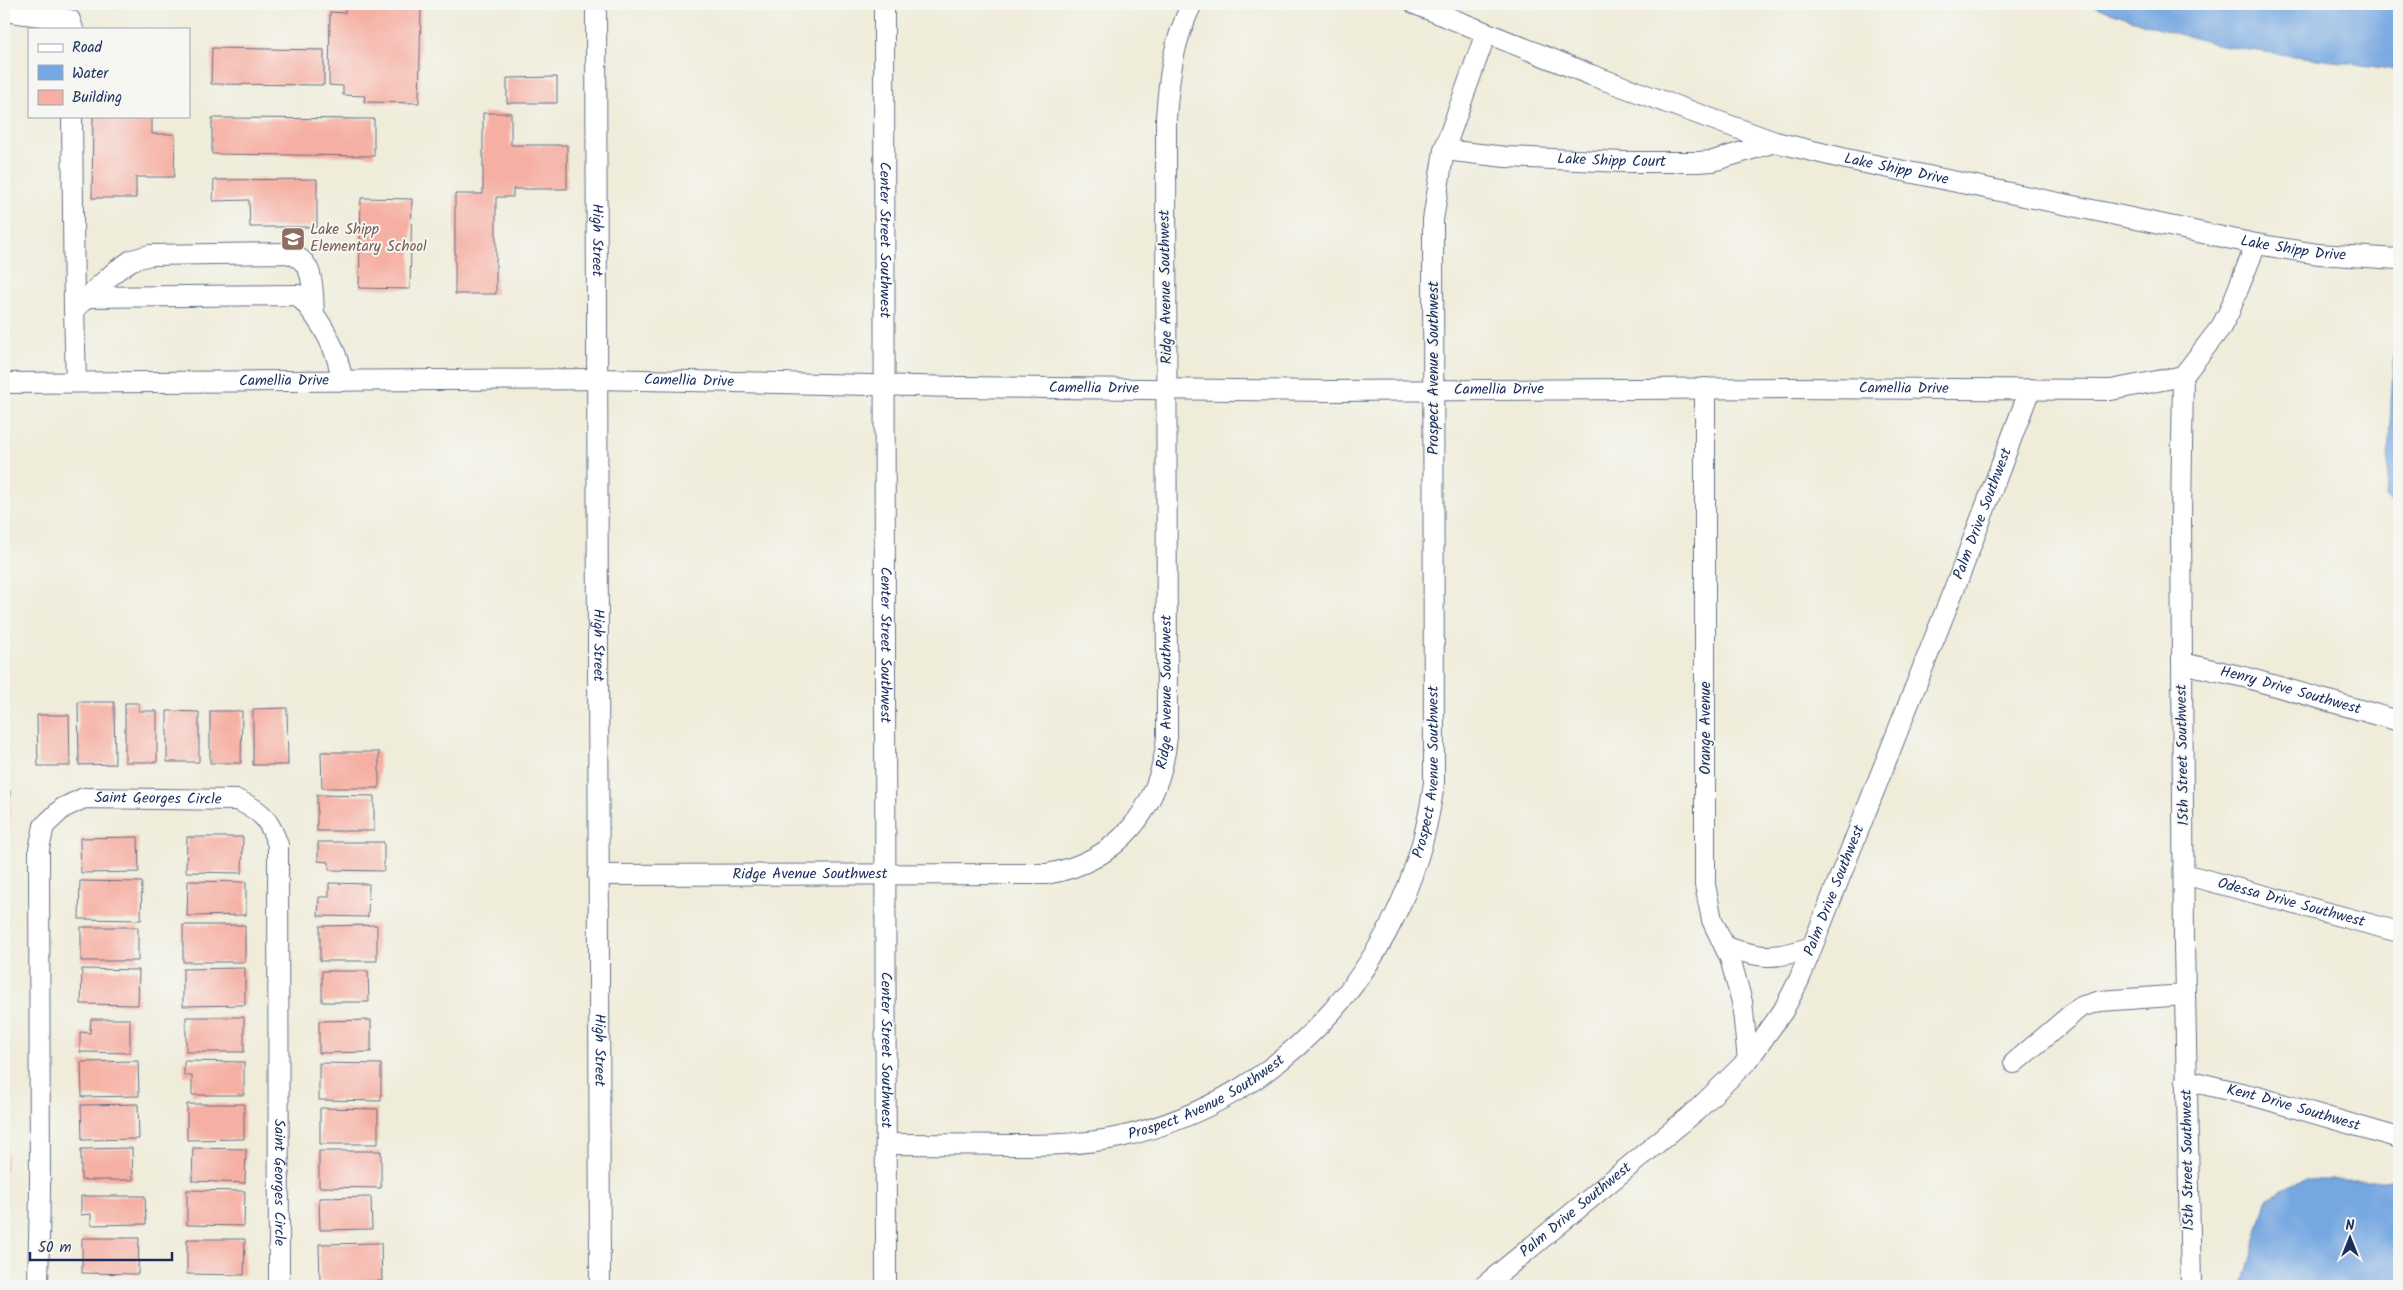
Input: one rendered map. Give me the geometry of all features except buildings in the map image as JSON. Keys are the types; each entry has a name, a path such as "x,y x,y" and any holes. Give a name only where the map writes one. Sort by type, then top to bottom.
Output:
{"street":[{"name":"High Street","path":"596,4 600,1286"},
{"name":"Center Street Southwest","path":"884,4 886,1286"},
{"name":"Ridge Avenue Southwest","path":"598,875 886,876 1032,875 1061,872 1098,856 1122,836 1145,811 1158,783 1167,737 1168,389 1165,206 1169,74 1175,44 1192,4"},
{"name":"Lake Shipp Drive","path":"1415,4 1674,107 1775,142 1846,159 2256,244 2318,254 2399,259"},
{"path":"4,10 70,20 73,28"},
{"name":"Prospect Avenue Southwest","path":"887,1144 1060,1145 1120,1137 1179,1118 1246,1085 1277,1064 1297,1047 1342,1001 1371,960 1398,914 1414,872 1426,832 1434,782 1435,389 1433,220 1444,150 1486,33"},
{"path":"72,118 80,302 76,382"},
{"name":"Lake Shipp Court","path":"1444,150 1506,157 1624,162 1698,162 1713,161 1775,142"},
{"path":"2183,376 2221,327 2230,312 2256,244"},
{"path":"80,302 132,260 150,255 286,253 298,256 306,263 311,277 314,313"},
{"path":"80,302 298,295 314,313 340,361 342,381"},
{"name":"Camellia Drive","path":"4,383 597,379 1168,389 1705,388 2111,390 2183,376"},
{"name":"15th Street Southwest","path":"2183,376 2182,663 2186,1080 2191,1286"},
{"name":"Orange Avenue","path":"1705,388 1705,885 1712,920 1730,958 1742,1002 1748,1060"},
{"name":"Palm Drive Southwest","path":"1484,1286 1696,1112 1748,1060 1783,1011 1799,980 1915,688 2030,389"},
{"name":"Henry Drive Southwest","path":"2182,663 2244,677 2399,721"},
{"name":"Saint Georges Circle","path":"38,1286 40,1191 39,848 44,826 63,808 84,798 237,800 256,808 271,824 278,845 279,1286"},
{"name":"Odessa Drive Southwest","path":"2184,874 2399,932"},
{"path":"1725,947 1768,957 1786,956 1811,946"},
{"path":"2014,1063 2080,1007 2100,1000 2185,996"},
{"name":"Kent Drive Southwest","path":"2186,1080 2258,1097 2399,1138"}],"water":[{"path":"2087,4 2399,4 2399,70 2228,47 2160,29"},
{"path":"2399,329 2399,508 2386,497 2395,332"},
{"path":"2304,1180 2399,1180 2399,1286 2241,1286 2268,1197"}],"place":[{"name":"Lake Shipp Elementary School","path":"293,239"}]}
